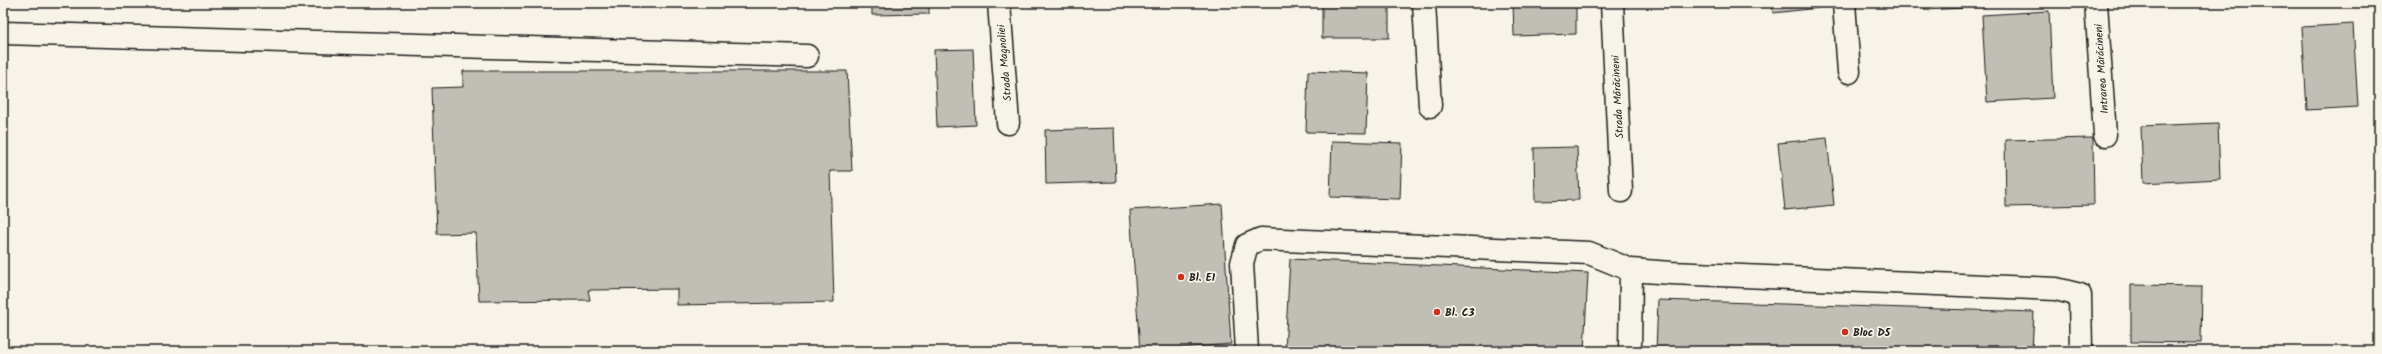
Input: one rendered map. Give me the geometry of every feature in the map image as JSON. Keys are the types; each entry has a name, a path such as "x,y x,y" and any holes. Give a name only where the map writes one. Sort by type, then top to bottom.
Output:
{"street":[{"name":"Strada Magnoliei","path":"999,3 1008,123"},
{"path":"1424,3 1430,106"},
{"name":"Strada Mărăcineni","path":"1612,3 1621,191"},
{"path":"1844,3 1849,72"},
{"name":"Intrarea Mărăcineni","path":"2096,3 2105,135"},
{"path":"3,33 807,56"},
{"path":"1247,351 1242,263 1247,245 1261,239 1588,253 1631,270 2056,289 2080,295 2081,351"},
{"path":"1630,351 1631,270"}],"building":[{"path":"872,3 929,3 929,14 872,15"},
{"path":"1193,3 1255,3 1255,5"},
{"path":"1322,3 1389,3 1389,38 1322,38"},
{"path":"1513,3 1576,3 1576,34 1514,36"},
{"path":"1772,3 1819,3 1819,8 1773,13"},
{"path":"1924,3 1985,3 1985,7 1925,10"},
{"path":"2049,11 2053,98 1987,102 1982,15"},
{"path":"2353,24 2358,107 2307,110 2302,27"},
{"path":"973,49 976,125 937,127 934,50"},
{"path":"463,71 847,71 852,171 830,171 834,302 677,305 677,289 588,290 590,300 479,301 476,233 437,234 432,88 463,87"},
{"path":"1308,71 1368,73 1366,133 1306,132"},
{"path":"2218,123 2220,179 2143,183 2141,126"},
{"path":"1114,128 1116,182 1046,184 1045,130"},
{"path":"1827,138 1834,205 1785,210 1778,143"},
{"path":"2093,138 2094,205 2006,207 2005,140"},
{"path":"1332,141 1402,143 1400,199 1330,197"},
{"path":"1577,147 1579,200 1535,201 1534,148"},
{"name":"Bl. E1","path":"1222,204 1231,344 1140,351 1130,210"},
{"name":"Bl. C3","path":"1290,259 1588,273 1584,351 1285,351"},
{"path":"2131,285 2202,286 2201,343 2131,342"},
{"name":"Bloc D5","path":"1658,300 2034,312 2032,351 1656,351"}],"place":[{"name":"Bl. E1","path":"1181,277"},
{"name":"Bl. C3","path":"1437,312"},
{"name":"Bloc D5","path":"1845,332"}]}
